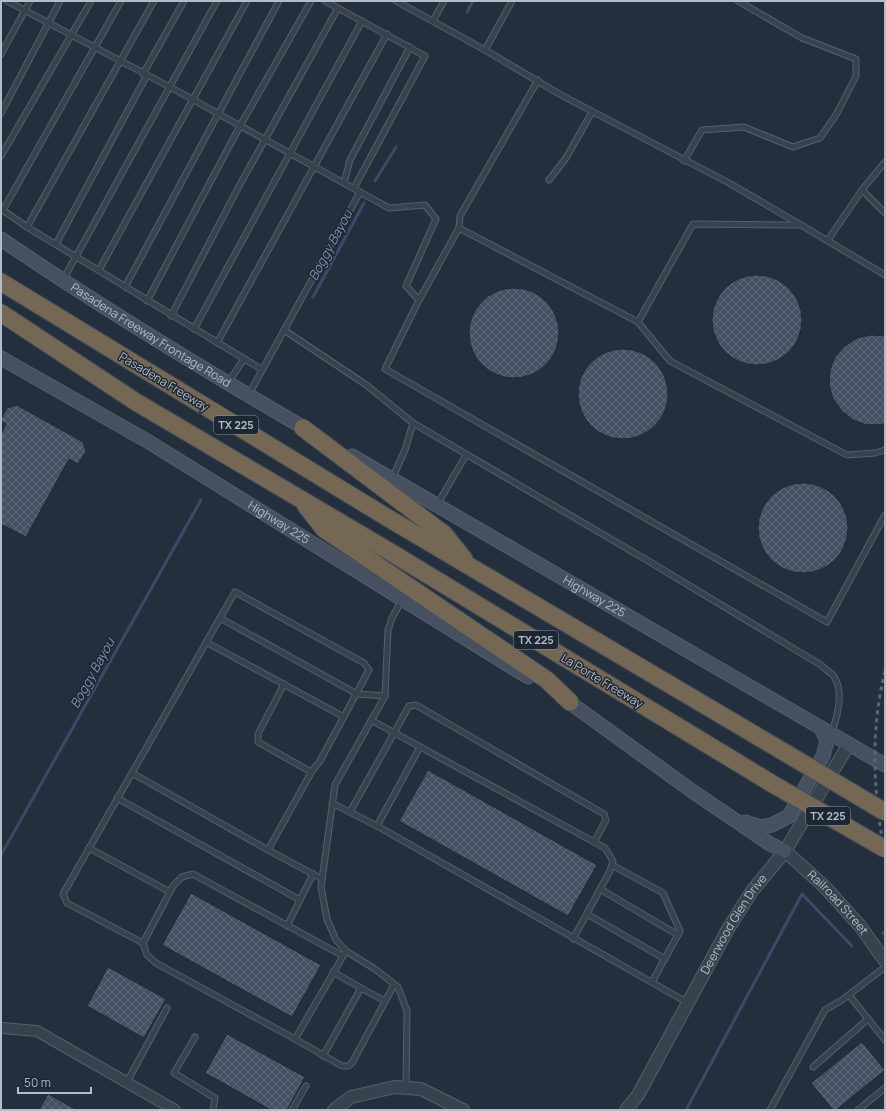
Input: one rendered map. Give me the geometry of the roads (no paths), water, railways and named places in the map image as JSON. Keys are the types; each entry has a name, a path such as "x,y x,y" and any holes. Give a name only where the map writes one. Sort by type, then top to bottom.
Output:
{"highway":[{"name":"Pasadena Freeway","path":"1,282 472,568"},
{"name":"TX 225","path":"1,313 136,402 300,498"},
{"path":"303,428 444,534 472,568"},
{"path":"300,498 324,529 547,680 570,702"},
{"name":"La Porte Freeway","path":"300,498 771,783 885,850"},
{"name":"TX 225","path":"472,568 885,812"}],"main road":[{"name":"Pasadena Freeway Frontage Road","path":"1,239 62,281 228,384 303,428"},
{"name":"Highway 225","path":"1,358 149,442 402,600 570,702 726,814"},
{"name":"Highway 225","path":"303,428 885,766"},
{"path":"726,814 762,827 772,825 789,816 823,756 827,741 827,732"},
{"path":"726,814 770,844 785,851"}],"street":[{"name":"Deerwood Glen Drive","path":"626,1110 638,1095 732,922 752,891 785,851 849,744"},
{"name":"Railroad Street","path":"785,851 825,887 860,926 885,961"},
{"path":"2,1028 37,1030 175,1110"},
{"path":"334,1110 351,1097 395,1088 421,1089 463,1110"}],"lane":[{"path":"7,1 170,87 389,208 425,204 436,219 406,286 419,300"},
{"path":"1,54 30,1"},
{"path":"1,113 60,1"},
{"path":"1,156 91,1"},
{"path":"121,1 96,48 2,210 171,316 262,369"},
{"path":"27,227 154,1"},
{"path":"56,244 184,1"},
{"path":"62,281 217,1"},
{"path":"98,270 247,1"},
{"path":"125,286 217,113 279,1"},
{"path":"147,301 240,126 311,1"},
{"path":"326,1 425,56 354,188"},
{"path":"396,1 538,80 592,112 729,183 828,240 865,265 885,275"},
{"path":"433,21 444,1"},
{"path":"485,50 512,1"},
{"path":"684,161 702,130 744,127 793,147 820,138 836,115 856,76 856,58 802,38 738,1"},
{"path":"171,316 265,140 338,8"},
{"path":"194,329 362,21"},
{"path":"217,343 313,166 387,34"},
{"path":"344,183 350,160 410,47"},
{"path":"538,80 460,216 459,228 419,300 385,369 827,622 885,515"},
{"path":"549,180 566,158 592,112"},
{"path":"828,240 862,190 885,162"},
{"path":"862,190 885,213"},
{"path":"248,396 360,192"},
{"path":"638,322 694,224 801,225"},
{"path":"459,228 638,322 670,361 847,455 875,453 885,450"},
{"path":"284,330 365,384 413,423 650,562 821,665 832,675 837,684 839,704 827,732"},
{"path":"228,384 244,359"},
{"path":"392,480 405,450 413,423"},
{"path":"437,506 466,455"},
{"path":"268,850 311,772 320,761 369,670 364,663 235,592 63,894 67,903 143,943 147,955 156,963 342,1066 348,1066 352,1063 394,985"},
{"path":"402,600 392,618 388,630 385,696 335,785 321,887 327,919 336,940 346,951 375,969 398,987 407,1011 406,1088"},
{"path":"220,618 357,694 385,696"},
{"path":"206,642 344,716"},
{"path":"284,684 258,734 258,742 311,772"},
{"path":"350,812 409,706 416,705 604,814 606,820 594,842"},
{"path":"371,720 606,848 613,861 612,865 573,939"},
{"path":"377,826 420,747"},
{"path":"132,773 268,850 322,878"},
{"path":"117,798 300,900"},
{"path":"332,803 377,826 573,939 652,982 688,1004"},
{"path":"89,848 170,892"},
{"path":"612,865 663,893 680,930 652,982"},
{"path":"143,943 173,886 182,877 193,874 343,956"},
{"path":"287,926 313,874"},
{"path":"600,889 678,935"},
{"path":"587,914 665,959"},
{"path":"295,1039 346,951"},
{"path":"770,1110 826,1010 849,995 885,967"},
{"path":"333,972 385,1001"},
{"path":"323,1056 360,988"},
{"path":"849,995 885,1040"},
{"path":"127,1082 167,1008"},
{"path":"813,1067 868,1019"},
{"path":"194,1037 174,1073 215,1098 213,1110"},
{"path":"292,1110 306,1086"},
{"path":"858,1110 885,1088"}],"waterway":[{"name":"Boggy Bayou","path":"467,12 473,1"},
{"name":"Boggy Bayou","path":"375,181 396,147"},
{"name":"Boggy Bayou","path":"313,297 364,203"},
{"name":"Boggy Bayou","path":"1,855 201,500"},
{"path":"686,1110 802,894 852,946"}],"railway":[{"path":"885,671 880,694 875,739 876,786 885,854"}]}
